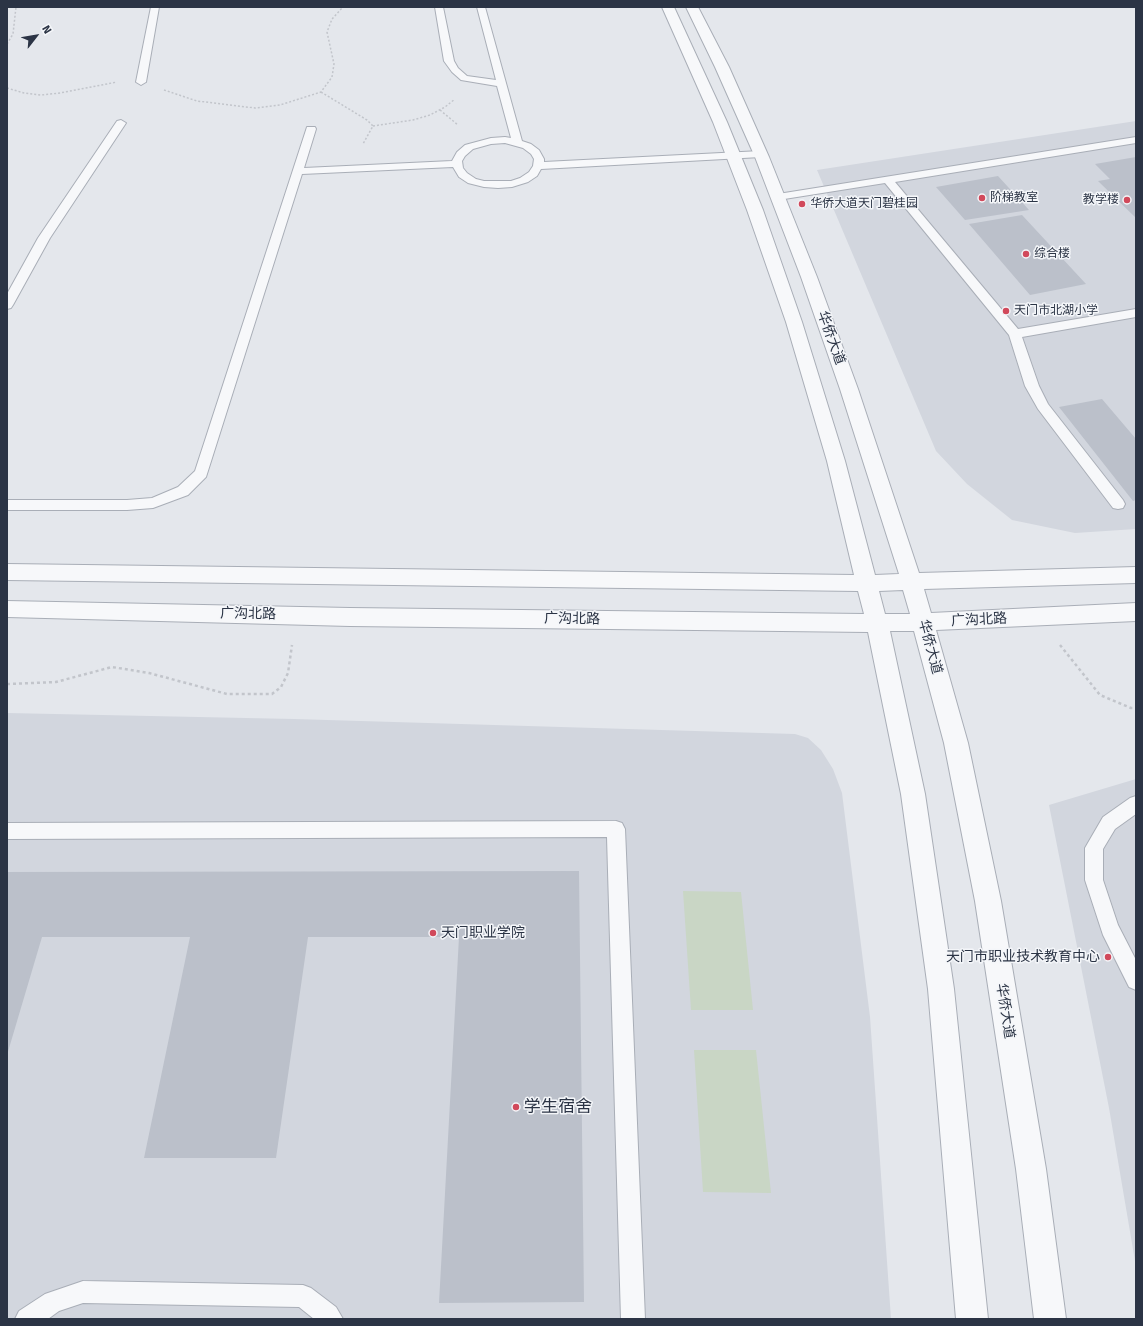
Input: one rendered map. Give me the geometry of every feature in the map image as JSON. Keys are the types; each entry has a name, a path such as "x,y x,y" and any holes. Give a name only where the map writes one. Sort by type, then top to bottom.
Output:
{"street":[{"name":"华侨大道","path":"668,7 734,156 755,210 794,322 836,461 877,623 913,794 941,988 972,1319"},
{"name":"华侨大道","path":"692,7 722,67 761,154 778,198 849,389 912,583 923,622 956,743 988,901 1031,1169 1050,1319"},
{"path":"7,572 867,583 912,583 1136,575"},
{"name":"广沟北路","path":"7,609 297,616 877,623 1136,612"}],"lane":[{"path":"141,82 155,7"},
{"path":"439,7 449,61 455,70 464,78 501,84"},
{"path":"480,7 517,142"},
{"path":"7,305 59,213 121,123"},
{"path":"7,505 127,505 153,503 183,491 201,473 311,129"},
{"path":"491,140 517,142 528,146 535,152 539,159 538,166 533,174 524,180 512,184 484,184 472,181 463,175 458,168 457,161 468,147 491,140"},
{"path":"778,198 1136,140"},
{"path":"538,166 761,154"},
{"path":"298,171 457,164"},
{"path":"888,180 1015,334 1032,386 1043,406 1118,504"},
{"path":"1015,334 1136,312"},
{"path":"1136,804 1109,823 1094,848 1094,880 1110,928 1136,980"},
{"path":"7,831 616,829 633,1319"},
{"path":"27,1319 53,1302 82,1292 303,1296 328,1314 331,1319"}],"path":[{"path":"7,44 13,34 16,7"},
{"path":"7,88 24,93 41,95 60,93 106,83 141,82 148,83 197,101 255,108 280,105 321,92 332,78 334,64 327,32 332,19 343,7"},
{"path":"373,126 413,120 430,115 445,107 477,81"},
{"path":"321,92 367,120 373,126"},
{"path":"346,170 371,132 373,126"},
{"path":"7,684 56,682 112,667 149,673 227,694 272,694 281,687 288,673 297,616"},
{"path":"1037,617 1100,695 1131,708 1136,708"}],"shaded area":[{"name":"天门市北湖小学","path":"1136,121 1136,529 1075,533 1012,520 967,484 936,451 817,170"},
{"name":"天门职业学院","path":"7,713 294,719 795,734 808,738 821,750 833,769 842,793 870,1017 891,1319 7,1319"},
{"name":"天门市职业技术教育中心","path":"1136,779 1136,1267 1109,1108 1049,805"}],"green space":[{"path":"683,891 741,892 753,1010 691,1010"},
{"path":"694,1050 756,1050 771,1193 703,1192"}],"building":[{"name":"教学楼","path":"1136,157 1136,218 1098,181 1110,179 1095,164"},
{"name":"阶梯教室","path":"998,176 1029,210 965,220 936,187"},
{"name":"综合楼","path":"1022,215 1086,284 1030,295 969,224"},
{"path":"1102,399 1136,439 1136,500 1133,501 1059,407"},
{"name":"学生宿舍","path":"579,871 584,1302 439,1303 459,937 308,937 276,1158 144,1158 190,937 42,937 7,1055 7,872"}],"place":[{"name":"阶梯教室","path":"982,198"},
{"name":"教学楼","path":"1127,200"},
{"name":"华侨大道天门碧桂园","path":"802,204"},
{"name":"综合楼","path":"1026,254"},
{"name":"天门市北湖小学","path":"1006,311"},
{"name":"天门职业学院","path":"433,933"},
{"name":"天门市职业技术教育中心","path":"1108,957"},
{"name":"学生宿舍","path":"516,1107"}]}
